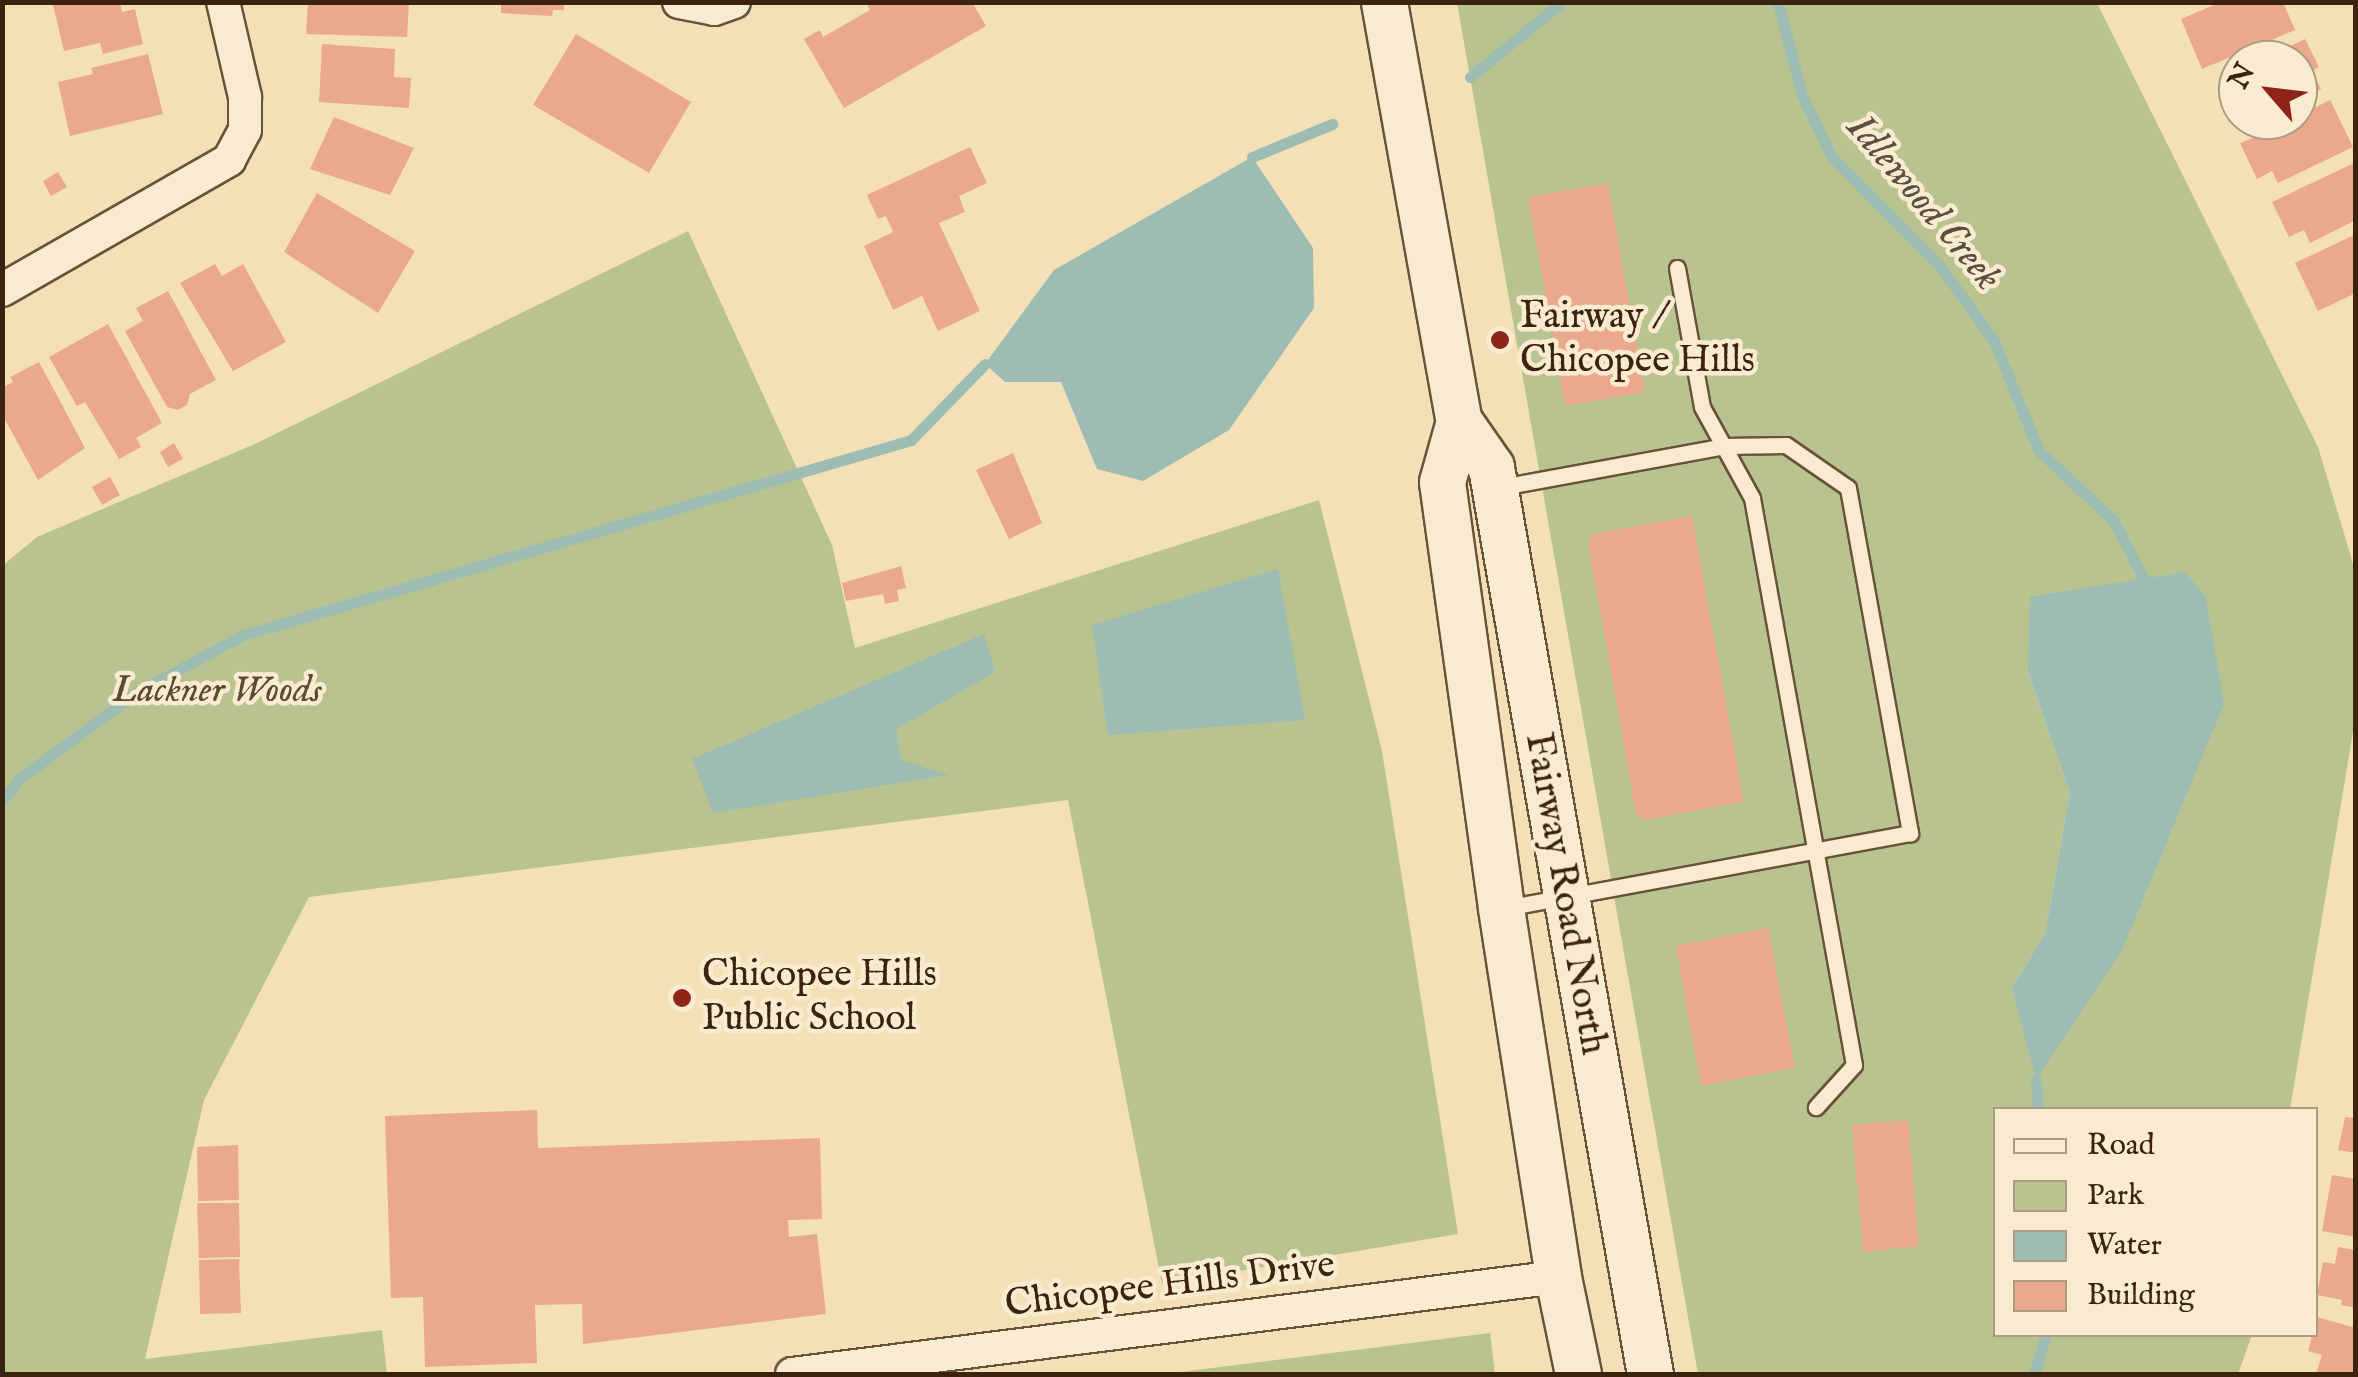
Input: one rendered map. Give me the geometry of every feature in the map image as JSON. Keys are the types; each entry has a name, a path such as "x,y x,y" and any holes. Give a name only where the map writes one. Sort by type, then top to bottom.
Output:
{"main road":[{"name":"Fairway Road North","path":"1384,2 1459,421 1490,467 1650,1374"},
{"name":"Fairway Road North","path":"1459,421 1442,482 1501,908 1558,1277 1578,1374"}],"street":[{"path":"2,290 229,160 245,130 245,97 223,2"},
{"path":"679,2 714,8 734,2"},
{"name":"Chicopee Hills Drive","path":"792,1374 1558,1277"}],"lane":[{"path":"1678,268 1702,406 1752,498 1854,1065 1816,1107"},
{"path":"1494,488 1724,446 1786,445 1848,488 1910,833 1501,908"}],"green space":[{"path":"1457,3 2097,3 2318,447 2355,570 2355,720 2290,1107 1993,1107 1993,1337 2251,1337 2238,1374 1698,1374","holes":["2028,672 2224,704 2012,988 2045,933 2070,793"]},
{"name":"Lackner Woods","path":"688,231 832,545 855,648 1319,500 1382,751 1458,1234 1162,1284 1068,800 309,897 204,1100 145,1359 382,1330 387,1374 3,1374 2,566 37,537 257,443"},
{"path":"1490,1333 1495,1374 1164,1374"}],"water":[{"path":"1252,157 1313,248 1314,308 1229,430 1143,481 1097,469 1061,382 1005,382 985,364 1054,270"},
{"path":"1278,569 1305,720 1108,735 1092,625"},
{"path":"2185,572 2206,597 2224,704 2122,950 2036,1080 2012,988 2045,933 2070,793 2028,672 2030,597"},
{"path":"984,634 995,672 896,729 901,760 949,775 713,813 692,759"}],"building":[{"path":"120,2 122,12 135,9 143,44 103,54 100,43 64,51 53,5"},
{"path":"308,2 409,2 407,37 306,34"},
{"path":"501,2 564,2 564,10 553,10 552,16 501,13"},
{"path":"866,2 972,2 986,26 844,108 804,39 820,30 823,37 870,10"},
{"path":"2221,2 2283,2 2295,30 2271,40 2218,40 2218,62 2202,69 2181,19"},
{"path":"576,34 691,102 649,173 533,105"},
{"path":"322,44 395,49 394,77 411,78 409,108 319,102"},
{"path":"148,54 163,114 70,136 58,82 93,74 91,68"},
{"path":"2330,100 2353,147 2278,183 2272,171 2257,179 2240,143 2318,140 2318,106"},
{"path":"334,117 414,148 390,195 310,169"},
{"path":"970,147 987,183 959,196 965,212 939,223 980,311 938,331 922,296 893,310 864,246 893,232 886,216 878,219 867,195"},
{"path":"2356,162 2356,220 2310,243 2304,230 2289,237 2272,202"},
{"path":"58,172 67,187 51,196 43,181"},
{"path":"1608,183 1645,392 1565,406 1528,197"},
{"path":"317,193 415,251 378,313 284,252"},
{"path":"2356,234 2356,293 2318,311 2295,263"},
{"path":"215,264 222,276 243,264 286,342 233,371 180,283"},
{"path":"168,291 216,380 190,394 187,405 178,410 167,407 125,331 143,321 136,308"},
{"path":"108,324 162,423 136,438 141,447 119,459 85,402 77,406 49,357"},
{"path":"39,362 85,448 38,480 2,414 2,388 13,382 10,377"},
{"path":"174,443 183,459 168,467 160,452"},
{"path":"1013,453 1042,523 1009,539 976,470"},
{"path":"110,477 120,495 102,505 92,487"},
{"path":"1692,516 1744,802 1644,820 1636,814 1588,542 1593,534"},
{"path":"901,566 906,588 897,590 899,601 885,604 883,594 846,601 842,583"},
{"path":"1768,928 1795,1068 1701,1086 1676,946"},
{"path":"537,1110 538,1148 820,1138 822,1219 788,1220 789,1237 817,1234 826,1314 583,1344 582,1304 535,1305 537,1363 425,1367 423,1297 391,1298 385,1116"},
{"path":"2345,1117 2356,1118 2356,1153 2338,1150"},
{"path":"1908,1120 1919,1246 1863,1252 1852,1125"},
{"path":"238,1145 239,1200 198,1201 197,1147"},
{"path":"2332,1175 2356,1179 2356,1237 2322,1231"},
{"path":"197,1203 239,1203 240,1257 199,1258"},
{"path":"2338,1247 2356,1250 2356,1308 2341,1305 2342,1300 2318,1295 2323,1262 2335,1264"},
{"path":"239,1259 241,1313 200,1314 199,1260"},
{"path":"2318,1317 2356,1328 2356,1374 2316,1374 2322,1355 2308,1351 2312,1337 2318,1337"}],"waterway":[{"path":"1470,77 1562,2"},
{"name":"Idlewood Creek","path":"1778,2 1802,96 1832,157 1940,266 1994,341 2039,451 2114,521 2143,578"},
{"path":"1252,157 1332,124"},
{"path":"2,800 20,778 139,691 243,635 911,440 985,364"},
{"name":"Idlewood Creek","path":"2036,1080 2038,1107"},
{"name":"Idlewood Creek","path":"2034,1374 2045,1337"}],"place":[{"name":"Fairway / Chicopee Hills","path":"1500,340"},
{"name":"Chicopee Hills Public School","path":"682,998"}]}
